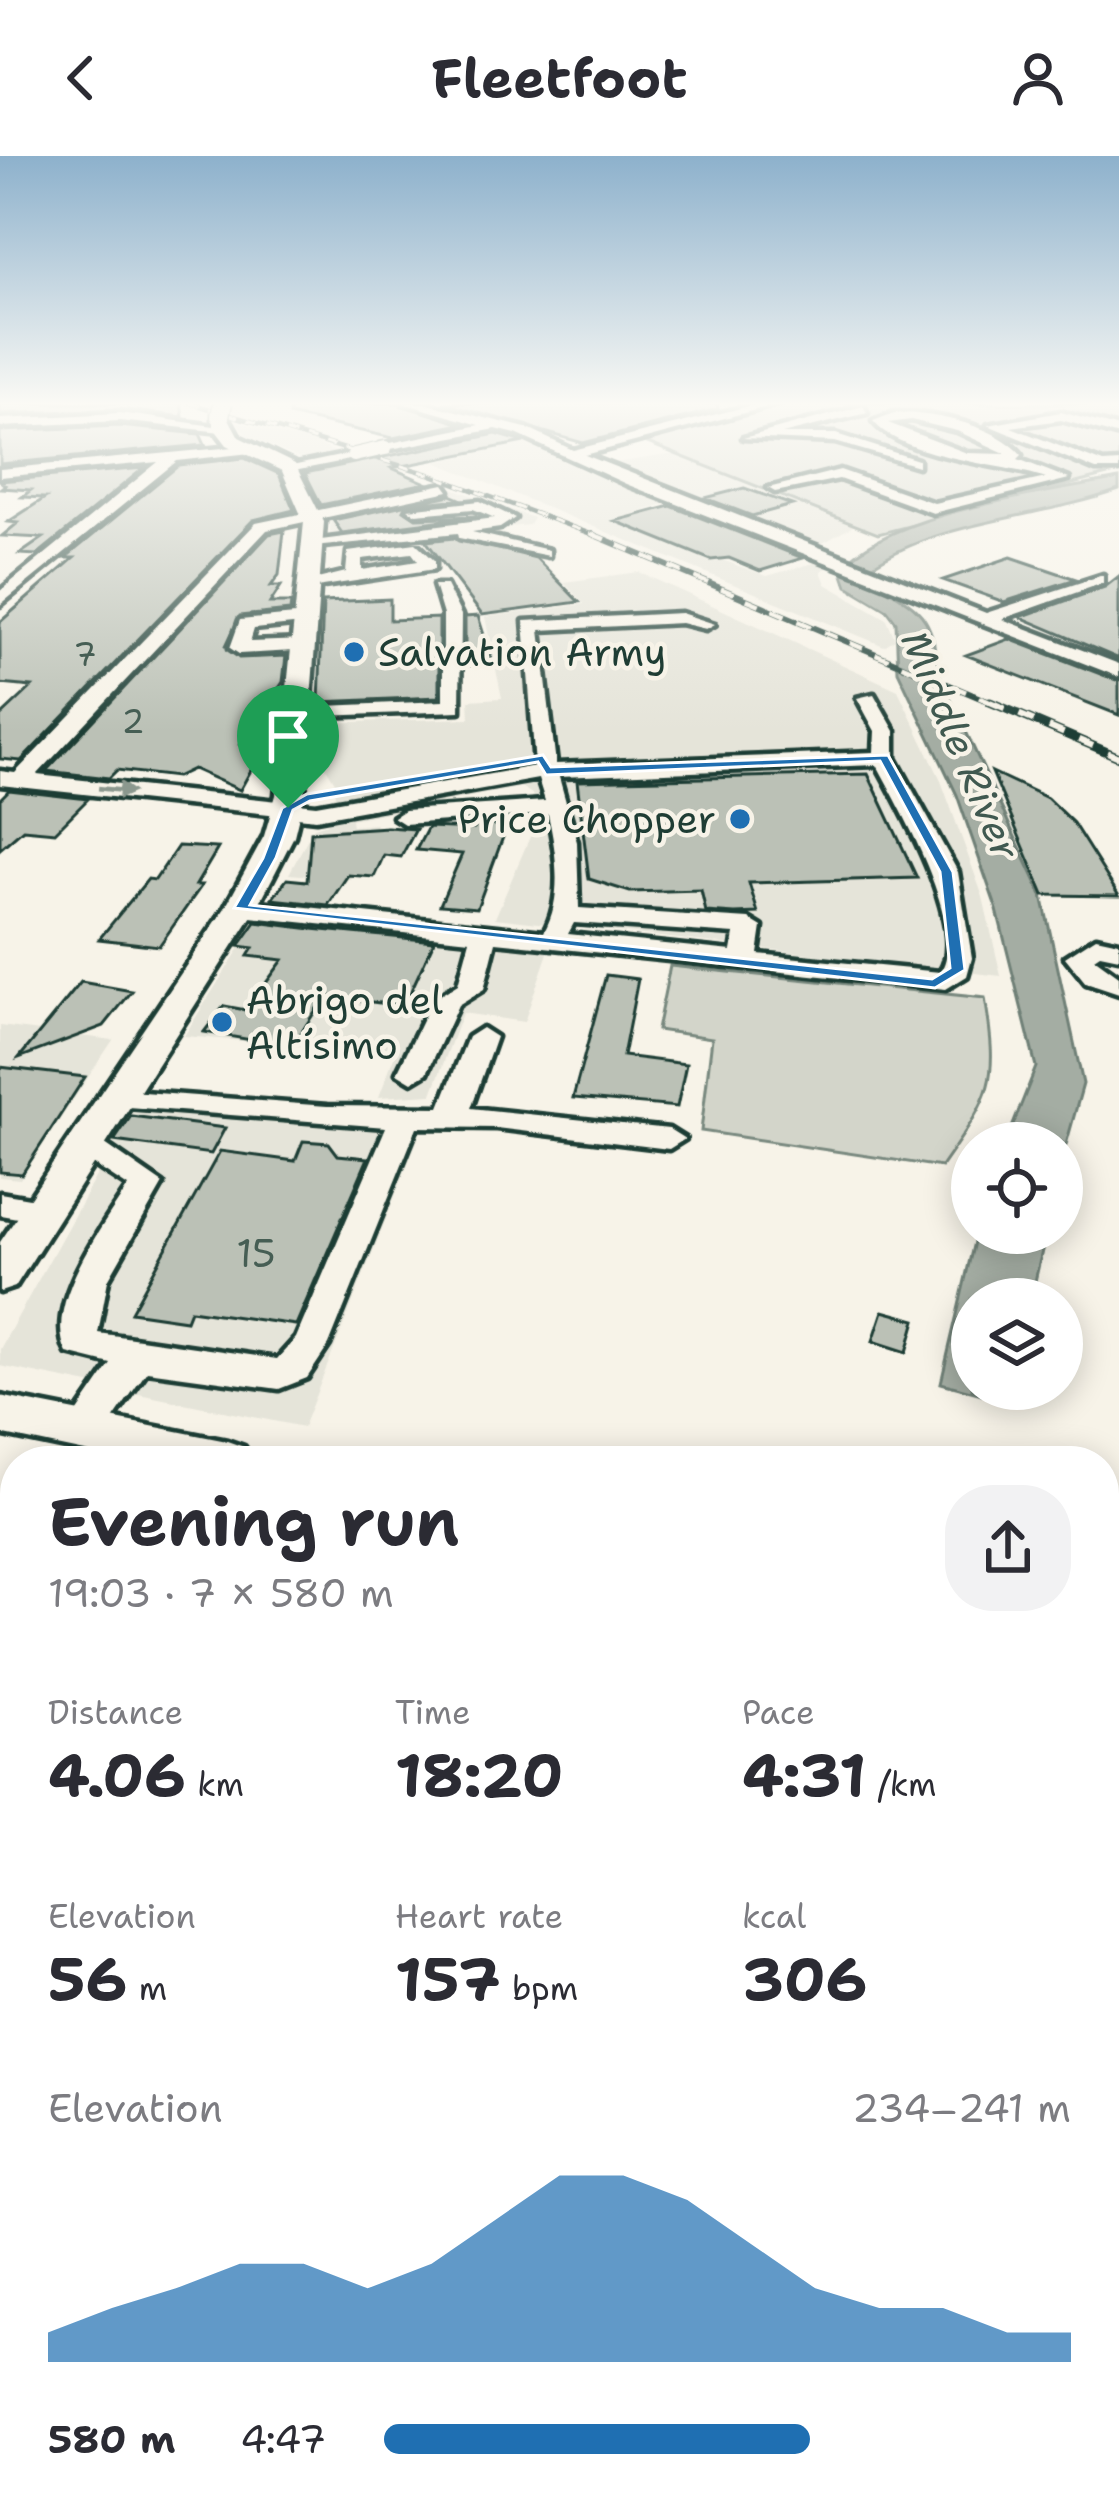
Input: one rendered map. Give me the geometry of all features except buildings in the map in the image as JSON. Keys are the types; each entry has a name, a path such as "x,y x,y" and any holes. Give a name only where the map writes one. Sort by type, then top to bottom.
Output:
{"main road":[{"path":"0,1276 269,858 288,808 301,713 291,633 322,582 320,530 312,513"},
{"path":"0,1415 151,1446"}],"street":[{"path":"0,600 106,513"},
{"path":"320,530 371,513"},
{"path":"320,530 417,513"},
{"path":"320,530 494,525 507,518 497,513"},
{"path":"720,513 1119,671"},
{"path":"11,779 254,533 274,522 320,530 475,536 543,553"},
{"path":"322,582 354,578 354,555 416,548 429,565 421,566 421,590"},
{"path":"986,619 1097,578"},
{"path":"301,713 454,707 452,615 421,590 366,592 322,582"},
{"path":"551,940 565,915 557,807 545,765 530,625 680,617 706,624"},
{"path":"241,908 935,983 958,970 946,872 884,758 885,730 867,698"},
{"path":"288,808 307,798 545,765 884,758"},
{"path":"11,779 316,812 545,765"},
{"path":"351,805 374,820 557,807"},
{"path":"565,915 749,927 744,962"},
{"path":"412,1073 446,1000 470,989 485,934"},
{"path":"1119,950 1096,945 1078,957 1096,977 1119,986"},
{"path":"452,1117 482,1037"},
{"path":"115,1096 309,1115 452,1117 669,1139"},
{"path":"84,1144 147,1184 107,1247 77,1320 80,1343 138,1356 280,1374 294,1368 311,1345 406,1116"},
{"path":"0,1204 41,1210"},
{"path":"83,1432 138,1356"}],"shaded area":[{"path":"359,513 519,513 533,518 529,525 330,545 330,521"},
{"path":"560,513 637,513 612,521 767,576 821,561 831,565 821,571 826,584 887,619 895,639 884,646"},
{"path":"735,513 824,513 855,525 821,544"},
{"path":"824,513 960,513 878,534"},
{"path":"639,572 898,690 940,778 983,897 1001,976 495,918 538,818 532,794 521,787 351,819 352,826 376,824 350,879 289,874 314,827 328,823 337,785 324,764 324,723 470,718 469,700 502,698 485,617 584,604 564,582"},
{"path":"260,916 549,950 524,1022 462,1013 432,1094 379,1097 395,1054 184,1036"},
{"path":"670,966 985,998 991,1071 972,1122 951,1122 951,1152 941,1167 701,1131 712,1038 657,1030"},
{"path":"0,1026 113,1040 20,1179 0,1177"},
{"path":"136,1104 300,1124 422,1128 303,1427 0,1366 0,1349"}],"water":[{"name":"Middle River","path":"953,513 1031,513 928,539 870,567 876,584 913,606 928,625 936,667 1042,895 1083,1084 1072,1122 1014,1122 1036,1067 997,910 957,795 898,671 896,622 887,610 847,586 841,569 863,549"},
{"path":"971,1254 1041,1254 1036,1278 966,1278"},
{"path":"951,1340 951,1386 941,1383"}],"railway":[{"path":"534,513 599,537"},
{"path":"592,534 997,705"},
{"path":"990,702 1119,757"}],"place":[{"name":"Salvation Army","path":"354,652"},
{"name":"Price Chopper","path":"740,819"},
{"name":"Abrigo del Altísimo","path":"222,1022"}],"route":[{"path":"543,758 546,771 884,758 946,872 958,970 946,981 935,983 241,908 269,858 288,808 307,798 543,758"}]}
